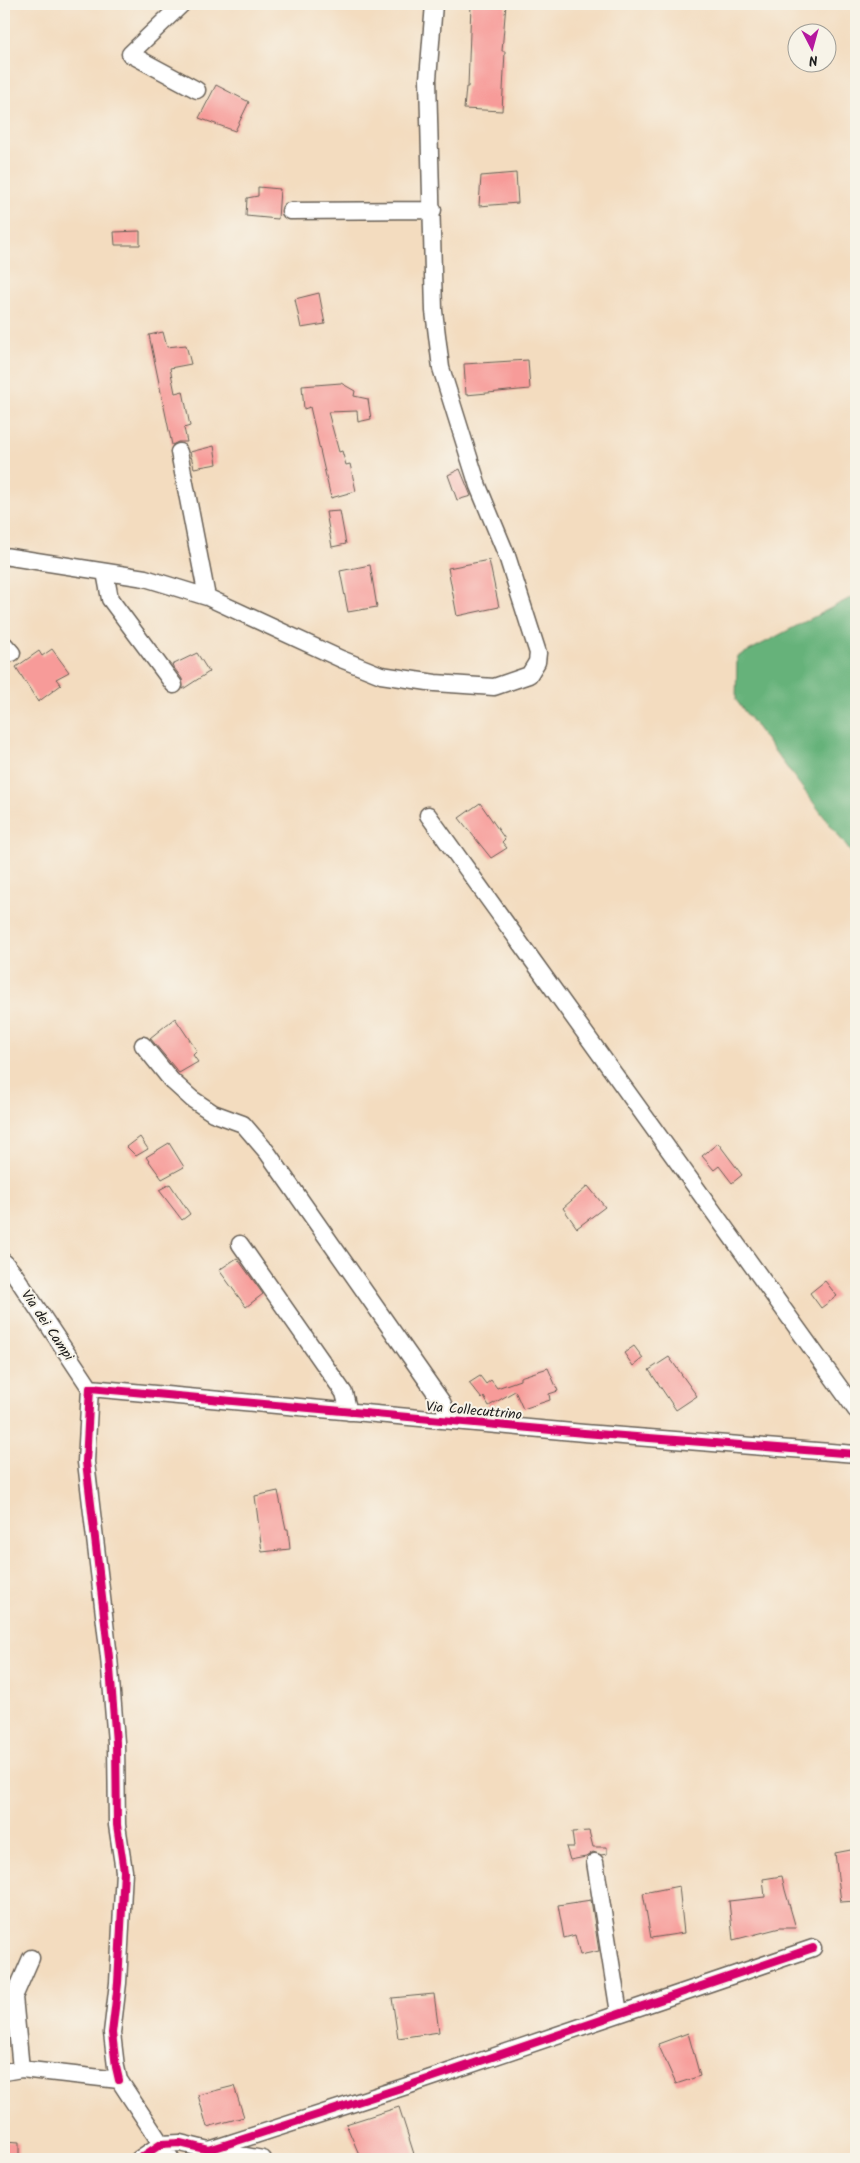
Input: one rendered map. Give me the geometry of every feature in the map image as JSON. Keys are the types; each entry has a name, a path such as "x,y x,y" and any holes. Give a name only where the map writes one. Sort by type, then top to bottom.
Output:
{"street":[{"path":"182,4 130,54 197,90"},
{"path":"4,556 145,578 208,597 341,659 381,675 494,687 529,675 537,662 538,653 507,556 478,486 441,368 434,311 433,210 428,79 434,4"},
{"path":"290,210 433,210"},
{"path":"179,452 208,597"},
{"path":"105,572 110,599 174,685"},
{"path":"428,815 856,1410"},
{"path":"143,1045 171,1080 192,1099 213,1113 243,1124 267,1152 415,1362 442,1402 451,1421"},
{"path":"240,1244 336,1380 344,1394 349,1412"},
{"name":"Via dei Campi","path":"4,1262 90,1388"},
{"path":"90,1388 86,1462 109,1657 116,1742 117,1825 124,1871 118,1983 112,2032 116,2067 120,2080 171,2159"},
{"name":"Via Collecuttrino","path":"90,1388 451,1421 856,1454"},
{"path":"595,1862 619,2013"},
{"path":"209,2150 813,1948"},
{"path":"21,2069 14,1997 31,1958"},
{"path":"4,2072 21,2069 120,2080"},
{"path":"139,2159 161,2144 180,2143 263,2159"}],"green space":[{"path":"856,595 856,859 736,700 737,657"}],"building":[{"path":"471,4 506,4 502,51 505,51 502,111 464,109 466,87 468,87"},
{"path":"216,85 249,102 235,131 199,118"},
{"path":"516,173 518,203 479,206 481,176"},
{"path":"258,187 280,189 278,219 246,216 247,198 258,196"},
{"path":"140,231 140,245 115,245 114,232"},
{"path":"319,293 325,324 301,328 295,299"},
{"path":"163,332 167,347 186,345 191,364 170,368 175,393 183,391 190,426 184,428 187,442 178,442 172,445 149,335"},
{"path":"528,360 530,389 466,395 464,364"},
{"path":"341,383 355,391 354,396 368,399 371,419 358,422 357,411 328,412 339,452 342,451 346,465 350,464 356,491 331,498 310,407 304,409 302,386"},
{"path":"214,446 217,464 194,468 190,452"},
{"path":"460,469 471,496 457,500 448,475"},
{"path":"340,511 346,544 332,547 326,512"},
{"path":"489,560 499,607 457,616 448,568"},
{"path":"370,565 377,607 348,612 340,571"},
{"path":"52,649 69,672 56,679 61,685 38,702 16,667 39,651 42,656"},
{"path":"197,653 209,672 183,689 182,679 172,665"},
{"path":"480,803 505,839 502,842 507,848 491,858 459,818"},
{"path":"175,1018 197,1051 193,1055 198,1062 179,1073 150,1038"},
{"path":"140,1137 148,1149 136,1156 127,1147"},
{"path":"169,1143 184,1167 162,1179 146,1157"},
{"path":"718,1143 742,1175 732,1183 719,1166 714,1170 702,1156"},
{"path":"170,1184 190,1214 182,1220 159,1190"},
{"path":"588,1186 605,1207 577,1228 563,1208"},
{"path":"237,1258 263,1294 246,1307 219,1270"},
{"path":"825,1281 837,1296 821,1308 810,1293"},
{"path":"634,1346 643,1358 633,1366 624,1353"},
{"path":"669,1357 697,1396 676,1410 649,1370"},
{"path":"548,1368 558,1391 549,1394 550,1400 523,1409 515,1391 489,1406 484,1397 482,1399 469,1383 480,1376 486,1384 491,1380 497,1388 520,1380 520,1377"},
{"path":"278,1491 286,1529 288,1529 290,1549 262,1552 255,1496"},
{"path":"589,1831 593,1847 607,1847 607,1854 601,1855 593,1852 586,1857 570,1860 566,1847 574,1847 572,1832"},
{"path":"856,1849 856,1901 841,1902 835,1853"},
{"path":"782,1876 796,1928 780,1928 733,1940 729,1901 765,1897 763,1879"},
{"path":"679,1886 684,1933 651,1938 643,1893"},
{"path":"591,1900 599,1951 580,1955 575,1935 564,1938 558,1905"},
{"path":"434,1994 439,2032 398,2038 392,1998"},
{"path":"688,2033 700,2076 676,2084 658,2044"},
{"path":"234,2086 244,2117 207,2127 198,2095"},
{"path":"399,2107 414,2154 395,2159 361,2159 346,2124"},
{"path":"4,2141 19,2142 19,2159 4,2159"}],"cycle path":[{"path":"119,2080 112,2033 118,1983 124,1871 117,1825 116,1742 109,1657 86,1462 90,1388 584,1433 856,1454"},
{"path":"139,2159 161,2144 180,2143 209,2150 410,2085 813,1948"}]}
